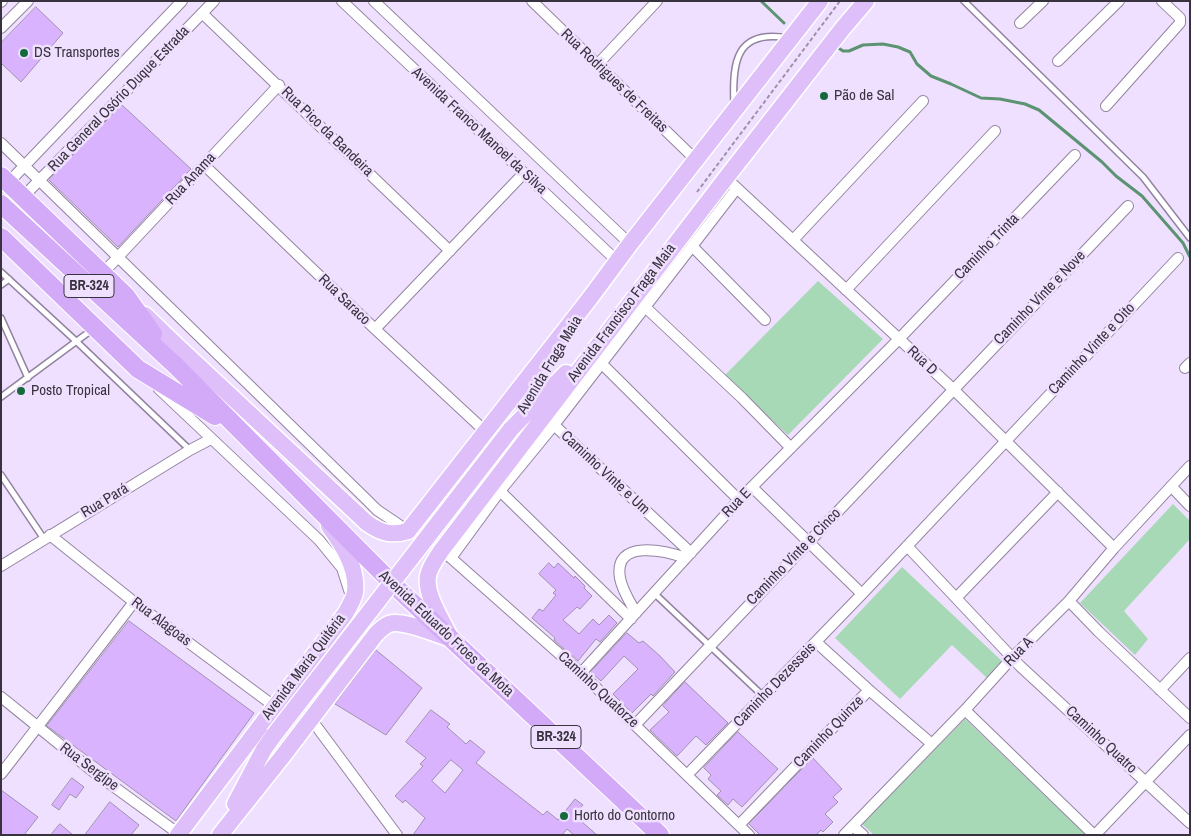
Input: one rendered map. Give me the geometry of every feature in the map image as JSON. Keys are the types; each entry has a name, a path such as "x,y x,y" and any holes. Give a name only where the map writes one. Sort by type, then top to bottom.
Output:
{"highway":[{"path":"5,179 126,296 177,367"},
{"name":"Avenida Eduardo Froes da Mota","path":"1,204 177,367 318,510 452,640 660,835"},
{"name":"Avenida Eduardo Froes da Mota","path":"1,237 138,369 237,429"}],"main road":[{"path":"126,296 367,523 376,530 386,533 408,531 820,1"},
{"name":"Avenida Francisco Fraga Maia","path":"452,640 428,588 428,577 432,565 446,554 612,327 731,183 843,28 866,1"},
{"name":"Avenida Fraga Maia","path":"514,425 590,298"},
{"name":"Avenida Fraga Maia","path":"514,425 612,327"},
{"path":"219,835 264,749 274,735 514,425"},
{"name":"Avenida Maria Quitéria","path":"179,834 349,607 355,586 350,562 337,537 318,510"},
{"path":"408,531 410,545 416,550 421,553 446,554"},
{"path":"349,607 365,609 373,615 376,634"},
{"path":"219,835 384,626 391,623 401,623 452,640"},
{"name":"Avenida Maria Quitéria","path":"196,813 264,749"}],"street":[{"path":"1,28 28,1"},
{"name":"Rua General Osório Duque Estrada","path":"5,179 24,166 182,1"},
{"name":"Rua General Osório Duque Estrada","path":"23,197 214,1"},
{"name":"Avenida Franco Manoel da Silva","path":"342,1 617,261"},
{"name":"Avenida Franco Manoel da Silva","path":"374,1 630,244"},
{"name":"Rua Rodrigues de Freitas","path":"532,1 696,160"},
{"path":"597,65 656,1"},
{"path":"1020,23 1043,1"},
{"path":"1058,62 1119,1"},
{"path":"1106,106 1180,24 1180,18 1162,1"},
{"name":"Rua Pico da Bandeira","path":"203,14 450,251"},
{"name":"Rua Anama","path":"103,273 279,85"},
{"path":"794,239 923,101"},
{"path":"846,290 995,131"},
{"path":"1,143 371,504 408,531"},
{"name":"Caminho Trinta","path":"899,339 1075,155"},
{"name":"Rua Saraco","path":"204,165 375,329 486,432"},
{"path":"375,329 524,173"},
{"path":"554,425 692,246 731,183"},
{"name":"Rua D","path":"731,183 794,239 953,389 1114,548"},
{"name":"Caminho Vinte e Nove","path":"953,389 1128,206"},
{"path":"692,246 765,320"},
{"name":"Caminho Vinte e Oito","path":"907,546 1178,258"},
{"path":"644,306 742,398 791,448"},
{"name":"Rua E","path":"581,673 738,500 899,339"},
{"path":"602,364 738,500"},
{"path":"138,369 329,551 342,568 349,607"},
{"name":"Caminho Vinte e Cinco","path":"635,725 953,389"},
{"name":"Caminho Vinte e Um","path":"446,554 554,425 689,555"},
{"name":"Rua Pará","path":"1,566 211,439"},
{"name":"Rua A","path":"844,835 965,710 1013,657 1069,601 1114,548 1190,466"},
{"path":"1171,486 1190,506"},
{"path":"752,487 862,594"},
{"path":"500,491 633,616"},
{"path":"957,597 1058,492"},
{"name":"Rua Alagoas","path":"47,537 274,706"},
{"name":"Caminho Dezesseis","path":"687,775 907,546"},
{"name":"Caminho Quatro","path":"907,546 1020,666 1190,823"},
{"path":"633,616 620,579 619,569 622,560 629,554 640,550 689,555"},
{"name":"Caminho Quatorze","path":"446,554 581,673 749,835"},
{"path":"1069,601 1190,718"},
{"path":"1,774 134,602"},
{"name":"Caminho Quinze","path":"739,825 870,690 816,642"},
{"path":"1160,690 1190,658"},
{"path":"870,690 932,744"},
{"name":"Rua Sergipe","path":"1,697 37,728 179,834"},
{"path":"965,710 1094,835 1190,735"},
{"path":"311,719 397,835"},
{"path":"853,826 863,835"}],"lane":[{"path":"964,1 1143,178 1190,238"},
{"path":"734,111 736,60 743,49 753,39 762,37 774,36 791,39"},
{"path":"1,272 190,450"},
{"path":"1,285 9,279"},
{"path":"1,318 28,378"},
{"path":"1,397 95,328"},
{"path":"1,476 47,537"},
{"path":"654,593 763,696"}],"path":[{"path":"694,196 840,1"}],"green space":[{"path":"818,281 883,339 788,435 724,376"},
{"path":"1173,504 1190,521 1190,539 1124,611 1148,639 1135,655 1080,603"},
{"path":"902,567 1003,662 987,678 952,645 900,699 835,638"},
{"path":"965,719 1086,835 874,835 862,824"}],"building":[{"name":"DS Transportes","path":"36,7 63,33 21,82 1,63 1,43"},
{"path":"122,105 191,169 118,247 49,180"},
{"path":"549,563 554,568 558,563 574,578 575,576 592,596 580,609 577,607 563,620 579,634 593,619 599,625 609,615 617,623 600,642 596,639 578,661 532,618 539,609 543,611 556,595 553,593 556,590 539,574"},
{"path":"129,621 254,713 176,821 47,726"},
{"path":"627,633 639,643 643,641 675,672 653,696 651,694 632,713 613,694 638,669 624,656 601,681 591,672"},
{"path":"376,650 422,688 386,735 335,704"},
{"path":"685,682 728,723 706,745 696,736 677,756 650,730 669,712 663,706"},
{"path":"431,710 450,724 447,727 466,744 470,740 485,752 476,763 543,815 547,811 558,820 575,799 583,805 574,815 597,835 574,835 567,829 562,835 413,835 425,818 405,800 403,803 395,796 423,766 420,764 426,758 406,742","holes":["451,760 463,770 445,793 432,781"]},
{"path":"738,732 778,769 742,807 733,799 728,805 717,795 721,791 708,779 711,775 704,768"},
{"path":"813,758 842,789 833,797 838,802 825,814 833,822 823,832 821,830 816,835 760,835 749,824"},
{"path":"72,778 84,787 76,798 70,794 59,810 52,805"},
{"path":"1,790 38,817 24,835 1,835"},
{"path":"110,802 139,825 131,835 85,835"},
{"path":"60,824 73,835 51,835"}],"waterway":[{"path":"761,1 784,23"},
{"path":"837,47 843,51 849,51 863,45 883,44 898,47 910,52 917,64 931,76 981,98 1000,99 1025,104 1039,110 1142,196 1183,243 1190,257"}],"place":[{"name":"DS Transportes","path":"24,53"},
{"name":"Pão de Sal","path":"824,96"},
{"name":"Posto Tropical","path":"21,391"},
{"name":"Horto do Contorno","path":"564,816"}]}
